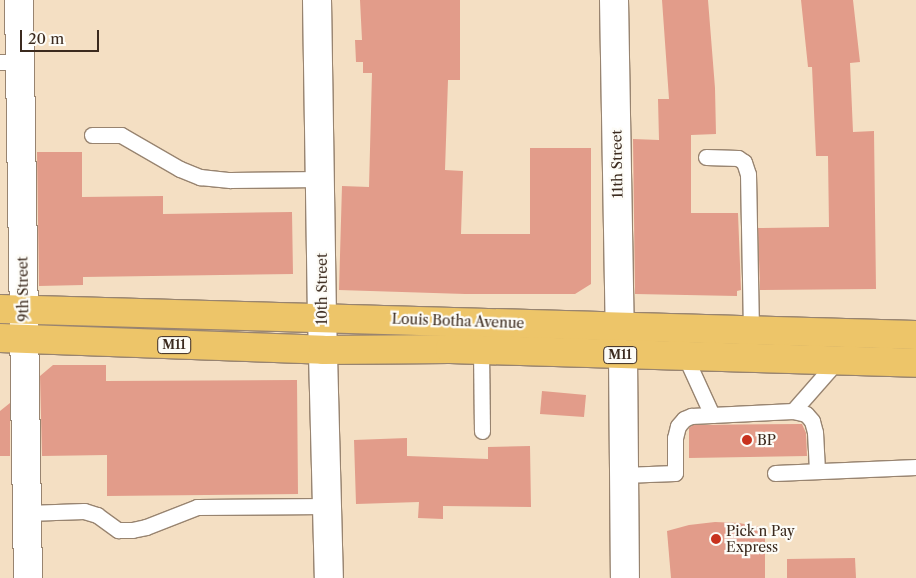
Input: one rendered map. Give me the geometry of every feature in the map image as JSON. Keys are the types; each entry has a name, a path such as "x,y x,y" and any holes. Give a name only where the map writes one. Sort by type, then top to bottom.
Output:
{"main road":[{"name":"Louis Botha Avenue","path":"12,310 322,316 550,324 685,356 916,363"},
{"name":"Louis Botha Avenue","path":"12,339 323,350 481,350 622,342 751,331 916,335"}],"street":[{"name":"9th Street","path":"19,0 10,62 12,339 27,513 28,578"},
{"name":"10th Street","path":"317,0 322,316 329,578"},
{"name":"11th Street","path":"614,0 625,578"}],"lane":[{"path":"92,136 121,135 180,169 200,177 230,180 321,179"},
{"path":"706,157 738,158 744,162 748,174 751,331"},
{"path":"481,350 482,431"},
{"path":"685,356 712,415"},
{"path":"794,411 837,361"},
{"path":"623,475 675,473 675,438 678,426 691,416 794,411 806,414 812,421 815,432 817,471"},
{"path":"775,473 916,467"},
{"path":"27,513 84,511 96,514 118,530 132,530 146,527 197,507 327,506"}],"building":[{"path":"360,0 460,0 460,80 448,80 445,170 463,171 461,234 530,234 530,148 591,148 591,284 575,294 465,294 339,290 342,186 369,187 372,73 363,73 363,62 356,62 355,40 362,40"},
{"path":"662,0 708,0 715,88 716,134 691,135 691,213 738,213 741,290 737,291 737,296 635,294 633,139 659,140 658,99 669,99"},
{"path":"801,0 853,0 860,62 850,63 853,132 874,131 876,289 760,290 758,228 829,227 828,156 816,156 812,67 808,67"},
{"path":"37,152 82,152 82,197 163,196 163,214 292,212 293,274 83,277 83,285 39,286"},
{"path":"53,365 106,365 106,381 297,380 298,494 107,496 107,455 42,456 40,376"},
{"path":"542,391 586,395 584,417 540,414"},
{"path":"10,403 10,456 0,456 0,411"},
{"path":"802,424 806,433 807,456 689,458 689,428 693,425"},
{"path":"407,438 407,456 488,459 488,447 530,446 531,507 443,506 443,519 418,518 419,502 356,504 354,440"},
{"path":"715,522 739,523 765,528 765,578 671,578 667,531 689,525"},
{"path":"855,558 856,578 787,578 787,559"}],"place":[{"name":"BP","path":"747,440"},
{"name":"Pick n Pay Express","path":"716,539"}]}
